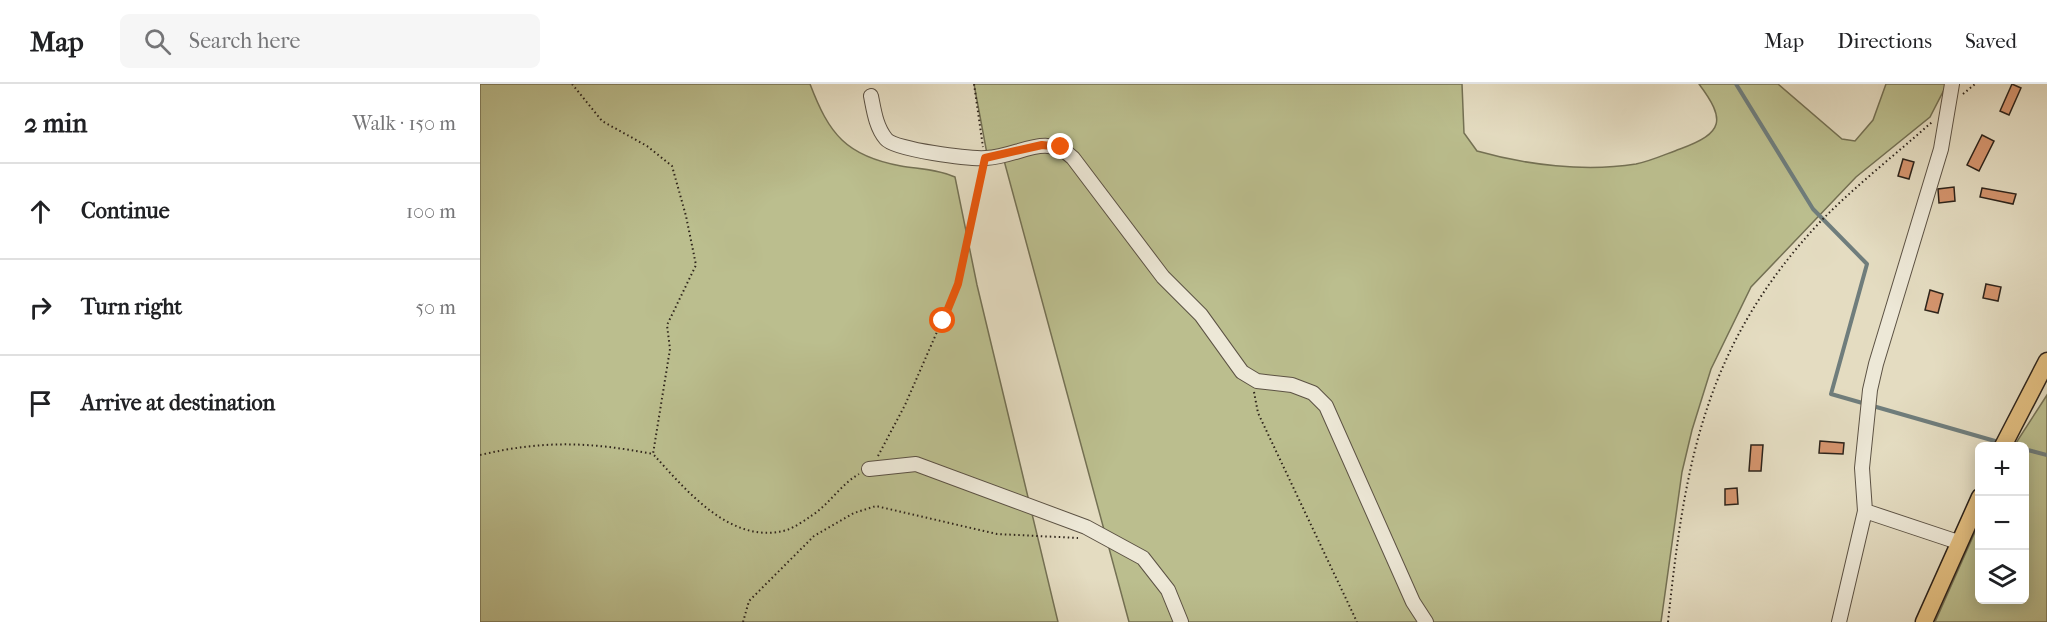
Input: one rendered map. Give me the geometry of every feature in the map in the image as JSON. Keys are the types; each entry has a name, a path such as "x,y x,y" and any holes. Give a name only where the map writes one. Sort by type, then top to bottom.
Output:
{"main road":[{"path":"2006,442 2047,361"},
{"path":"1924,622 1975,507"}],"street":[{"path":"1839,622 1865,511 1862,468 1870,390 1904,265 1941,149 1952,84"},
{"path":"871,96 877,124 887,141 912,150 985,158 1042,145 1061,147 1073,158 1163,277 1201,315 1242,372 1257,381 1292,385 1313,393 1326,406 1413,602 1426,622"},
{"path":"869,469 916,464 1086,527 1143,558 1168,590 1181,622"},
{"path":"1865,511 1958,542"}],"path":[{"path":"572,84 602,121 647,146 672,166 686,216 696,265 667,325 670,349 653,454"},
{"path":"480,455 554,444 602,444 653,454 704,506 728,523 758,531 787,530 813,515 855,477 869,469 881,453 958,284 985,158 974,84"},
{"path":"1668,622 1688,474 1708,403 1737,337 1774,277 1822,221 1949,108"},
{"path":"1251,377 1258,413 1357,622"},
{"path":"743,622 749,601 814,536 854,513 876,506 997,534 1066,538 1105,537"}],"green space":[{"path":"480,84 810,84 824,116 842,140 853,149 882,162 935,171 955,177 977,285 1058,622 480,622"},
{"path":"974,84 1462,84 1464,133 1477,151 1556,166 1597,167 1642,163 1705,137 1716,124 1716,116 1714,107 1699,84 1778,84 1842,139 1855,141 1873,120 1886,84 1947,84 1930,117 1856,177 1751,287 1711,369 1692,430 1682,472 1661,622 1129,622 1002,153 987,154"},
{"path":"2047,395 2047,622 1935,622 1975,532 1975,604 2029,604 2029,442 2017,442"}],"building":[{"path":"2012,84 2021,88 2009,115 2000,111"},
{"path":"1982,135 1994,141 1979,171 1967,165"},
{"path":"1903,159 1914,162 1909,179 1898,176"},
{"path":"1954,187 1955,201 1939,203 1938,189"},
{"path":"1982,188 2016,194 2013,204 1980,197"},
{"path":"1986,284 2001,287 1998,301 1983,298"},
{"path":"1930,290 1943,294 1938,313 1925,310"},
{"path":"1820,441 1844,443 1843,454 1819,453"},
{"path":"1751,445 1763,445 1761,471 1749,471"},
{"path":"1737,488 1738,504 1725,505 1725,489"}],"waterway":[{"path":"1736,84 1813,209 1867,264 1831,394 1995,441"},
{"path":"2029,450 2047,455"}],"route":[{"path":"943,321 958,284 985,158 1042,145 1061,147"}]}
